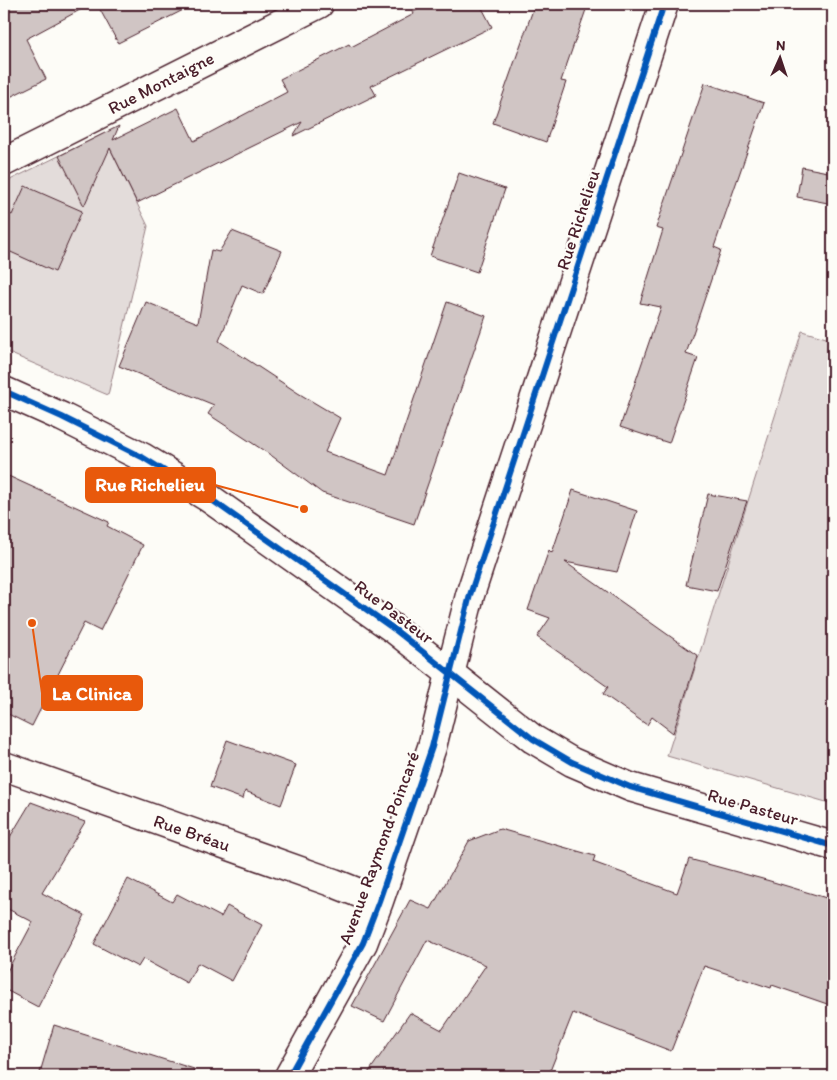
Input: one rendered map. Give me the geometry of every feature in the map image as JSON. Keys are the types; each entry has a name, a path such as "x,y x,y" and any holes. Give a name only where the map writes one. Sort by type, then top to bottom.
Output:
{"street":[{"name":"Rue Montaigne","path":"4,162 319,4"},
{"name":"Rue Richelieu","path":"450,674 470,595 664,4"},
{"name":"Rue Pasteur","path":"4,391 62,417 142,457 209,498 394,629 533,739 572,762 630,787 833,846"},
{"name":"Avenue Raymond Poincaré","path":"289,1076 363,943 432,747 450,674"},
{"name":"Rue Bréau","path":"4,766 334,883 379,901"}],"shaded area":[{"path":"103,134 148,226 108,395 4,351 4,183"},
{"path":"802,331 833,340 833,804 667,756"}],"building":[{"path":"4,4 91,4 26,39 46,79 4,100"},
{"path":"97,4 195,4 118,43"},
{"path":"429,4 480,4 492,27 371,86 376,95 293,136 302,122 137,203 110,148 84,206 59,156 119,126 113,140 178,108 194,141 287,92 280,79 349,44 351,47 414,14 413,12"},
{"path":"535,4 588,4 561,81 566,82 546,142 493,123"},
{"path":"705,83 764,103 714,247 721,250 686,354 698,358 669,443 620,427 661,307 640,303 663,230 656,228"},
{"path":"802,167 833,173 833,204 797,197"},
{"path":"459,173 505,189 477,272 430,256"},
{"path":"25,186 82,211 55,272 4,249 4,211 12,215"},
{"path":"232,231 282,251 263,294 242,285 219,341 340,418 325,452 388,475 447,302 486,316 414,524 322,493 272,456 208,414 214,405 119,366 146,302 198,323 211,250 219,252"},
{"path":"4,474 109,522 107,526 143,545 100,631 84,623 32,726 4,712"},
{"path":"573,490 637,511 617,572 565,562 698,656 673,733 652,717 647,725 603,694 608,687 537,637 550,618 528,610 549,550 552,553"},
{"path":"708,494 747,501 717,591 686,585"},
{"path":"227,740 296,765 281,805 245,791 243,799 210,787"},
{"path":"31,802 85,822 42,893 85,915 38,1007 4,989 4,977 33,922 4,907 4,847"},
{"path":"500,829 595,856 593,862 677,893 689,859 833,900 833,1006 772,985 771,988 704,966 671,1051 573,1013 548,1076 366,1076 410,1013 442,1030 486,965 427,940 384,1021 352,1006 410,900 431,909 469,841"},
{"path":"128,879 172,902 177,894 221,917 227,906 262,925 232,981 198,963 187,983 143,959 138,967 94,944"},
{"path":"54,1025 194,1069 193,1076 39,1076"}],"cycle path":[{"path":"289,1076 363,943 379,901 432,747 470,595 664,4"},
{"path":"4,391 62,417 142,457 209,498 394,629 533,739 572,762 630,787 833,846"}],"place":[{"name":"Rue Richelieu","path":"304,509"},
{"name":"La Clinica","path":"32,623"}]}
